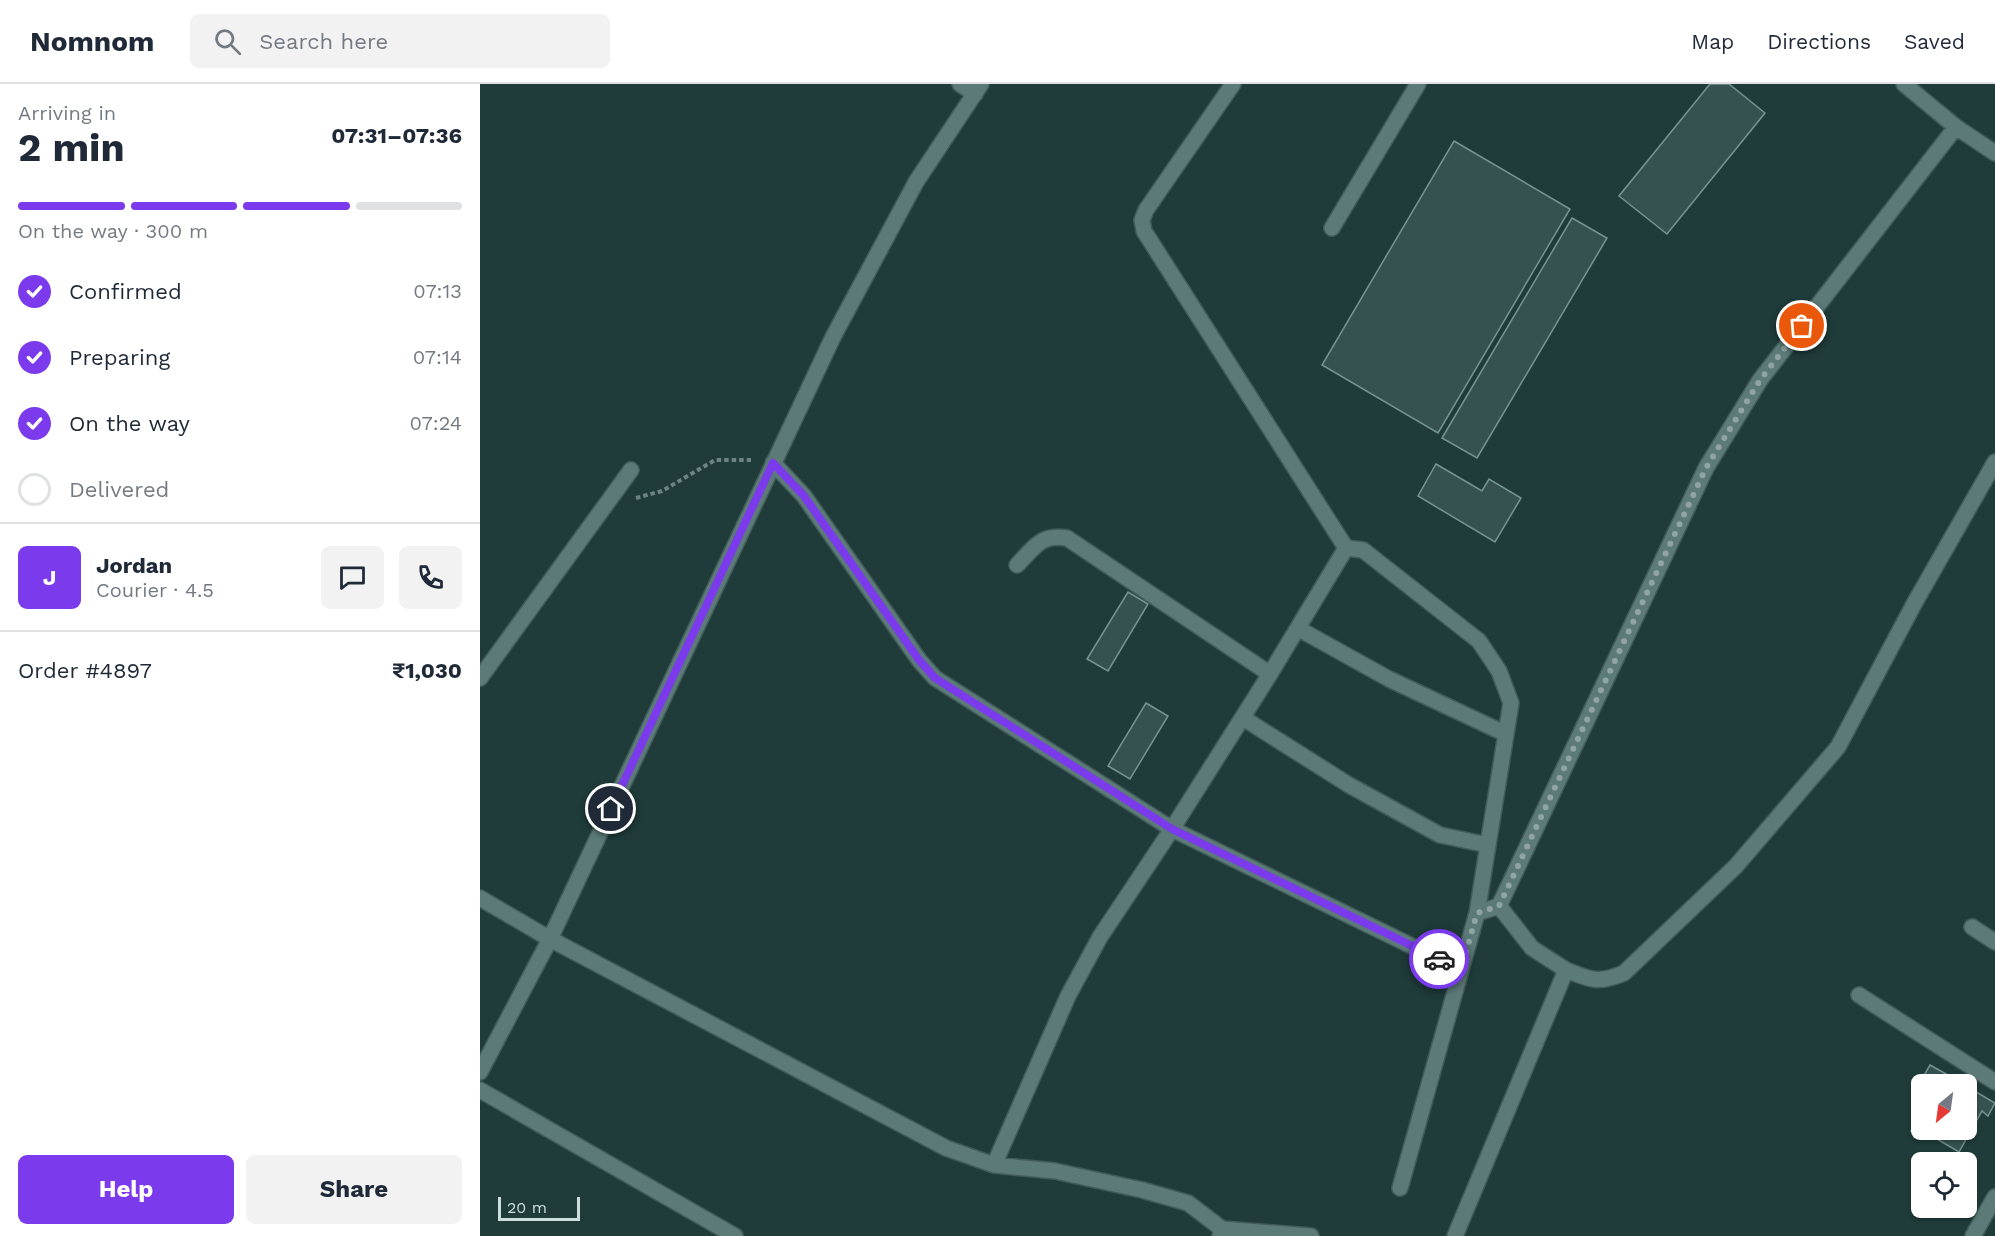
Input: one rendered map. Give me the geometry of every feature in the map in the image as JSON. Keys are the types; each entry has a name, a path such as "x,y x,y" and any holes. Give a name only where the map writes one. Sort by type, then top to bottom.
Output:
{"street":[{"path":"480,1072 550,939 833,337 916,182 978,89 960,84"},
{"path":"1233,84 1146,210 1142,220 1144,231 1346,548"},
{"path":"1332,228 1418,84"},
{"path":"1904,84 1956,127 1995,153"},
{"path":"1477,913 1499,906 1706,468 1760,380 1956,127"},
{"path":"1499,906 1532,948 1566,970 1595,981 1608,980 1624,973 1736,866 1783,814 1838,747 1914,604 1995,462"},
{"path":"773,463 804,496 919,660 935,678 1172,829 1461,970"},
{"path":"480,678 631,470"},
{"path":"1017,565 1039,543 1052,536 1067,538 1270,674"},
{"path":"994,1165 1068,996 1100,937 1243,718 1346,548"},
{"path":"1346,548 1363,550 1479,641 1499,671 1511,703 1477,913 1400,1188"},
{"path":"1299,629 1389,679 1506,734"},
{"path":"1243,718 1349,785 1440,835 1488,845"},
{"path":"480,898 550,939 946,1148 994,1165 1055,1171 1142,1190 1188,1203 1221,1233 1311,1236"},
{"path":"1972,927 1995,942"},
{"path":"1455,1236 1566,970"},
{"path":"1859,995 1995,1082"},
{"path":"480,1090 735,1236"},
{"path":"1973,1236 1995,1197"}],"path":[{"path":"609,501 643,497 662,491 715,460 740,459 773,463"}],"building":[{"path":"1710,84 1729,84 1765,113 1667,234 1619,196"},
{"path":"1454,141 1570,209 1438,433 1322,365"},
{"path":"1572,218 1607,238 1477,458 1442,438"},
{"path":"1436,464 1482,491 1489,479 1521,498 1495,542 1418,496"},
{"path":"1128,592 1148,604 1108,671 1087,659"},
{"path":"1146,703 1168,716 1130,779 1108,766"},
{"path":"1930,1065 1946,1074 1925,1074"},
{"path":"1977,1092 1995,1103 1988,1116 1982,1111 1977,1120"},
{"path":"1939,1140 1966,1140 1959,1152"}],"way so far":[{"path":"1439,959 1461,970 1477,913 1499,906 1706,468 1760,380 1802,326"}],"route":[{"path":"611,809 773,463 804,496 919,660 935,678 1172,829 1439,959"}]}
